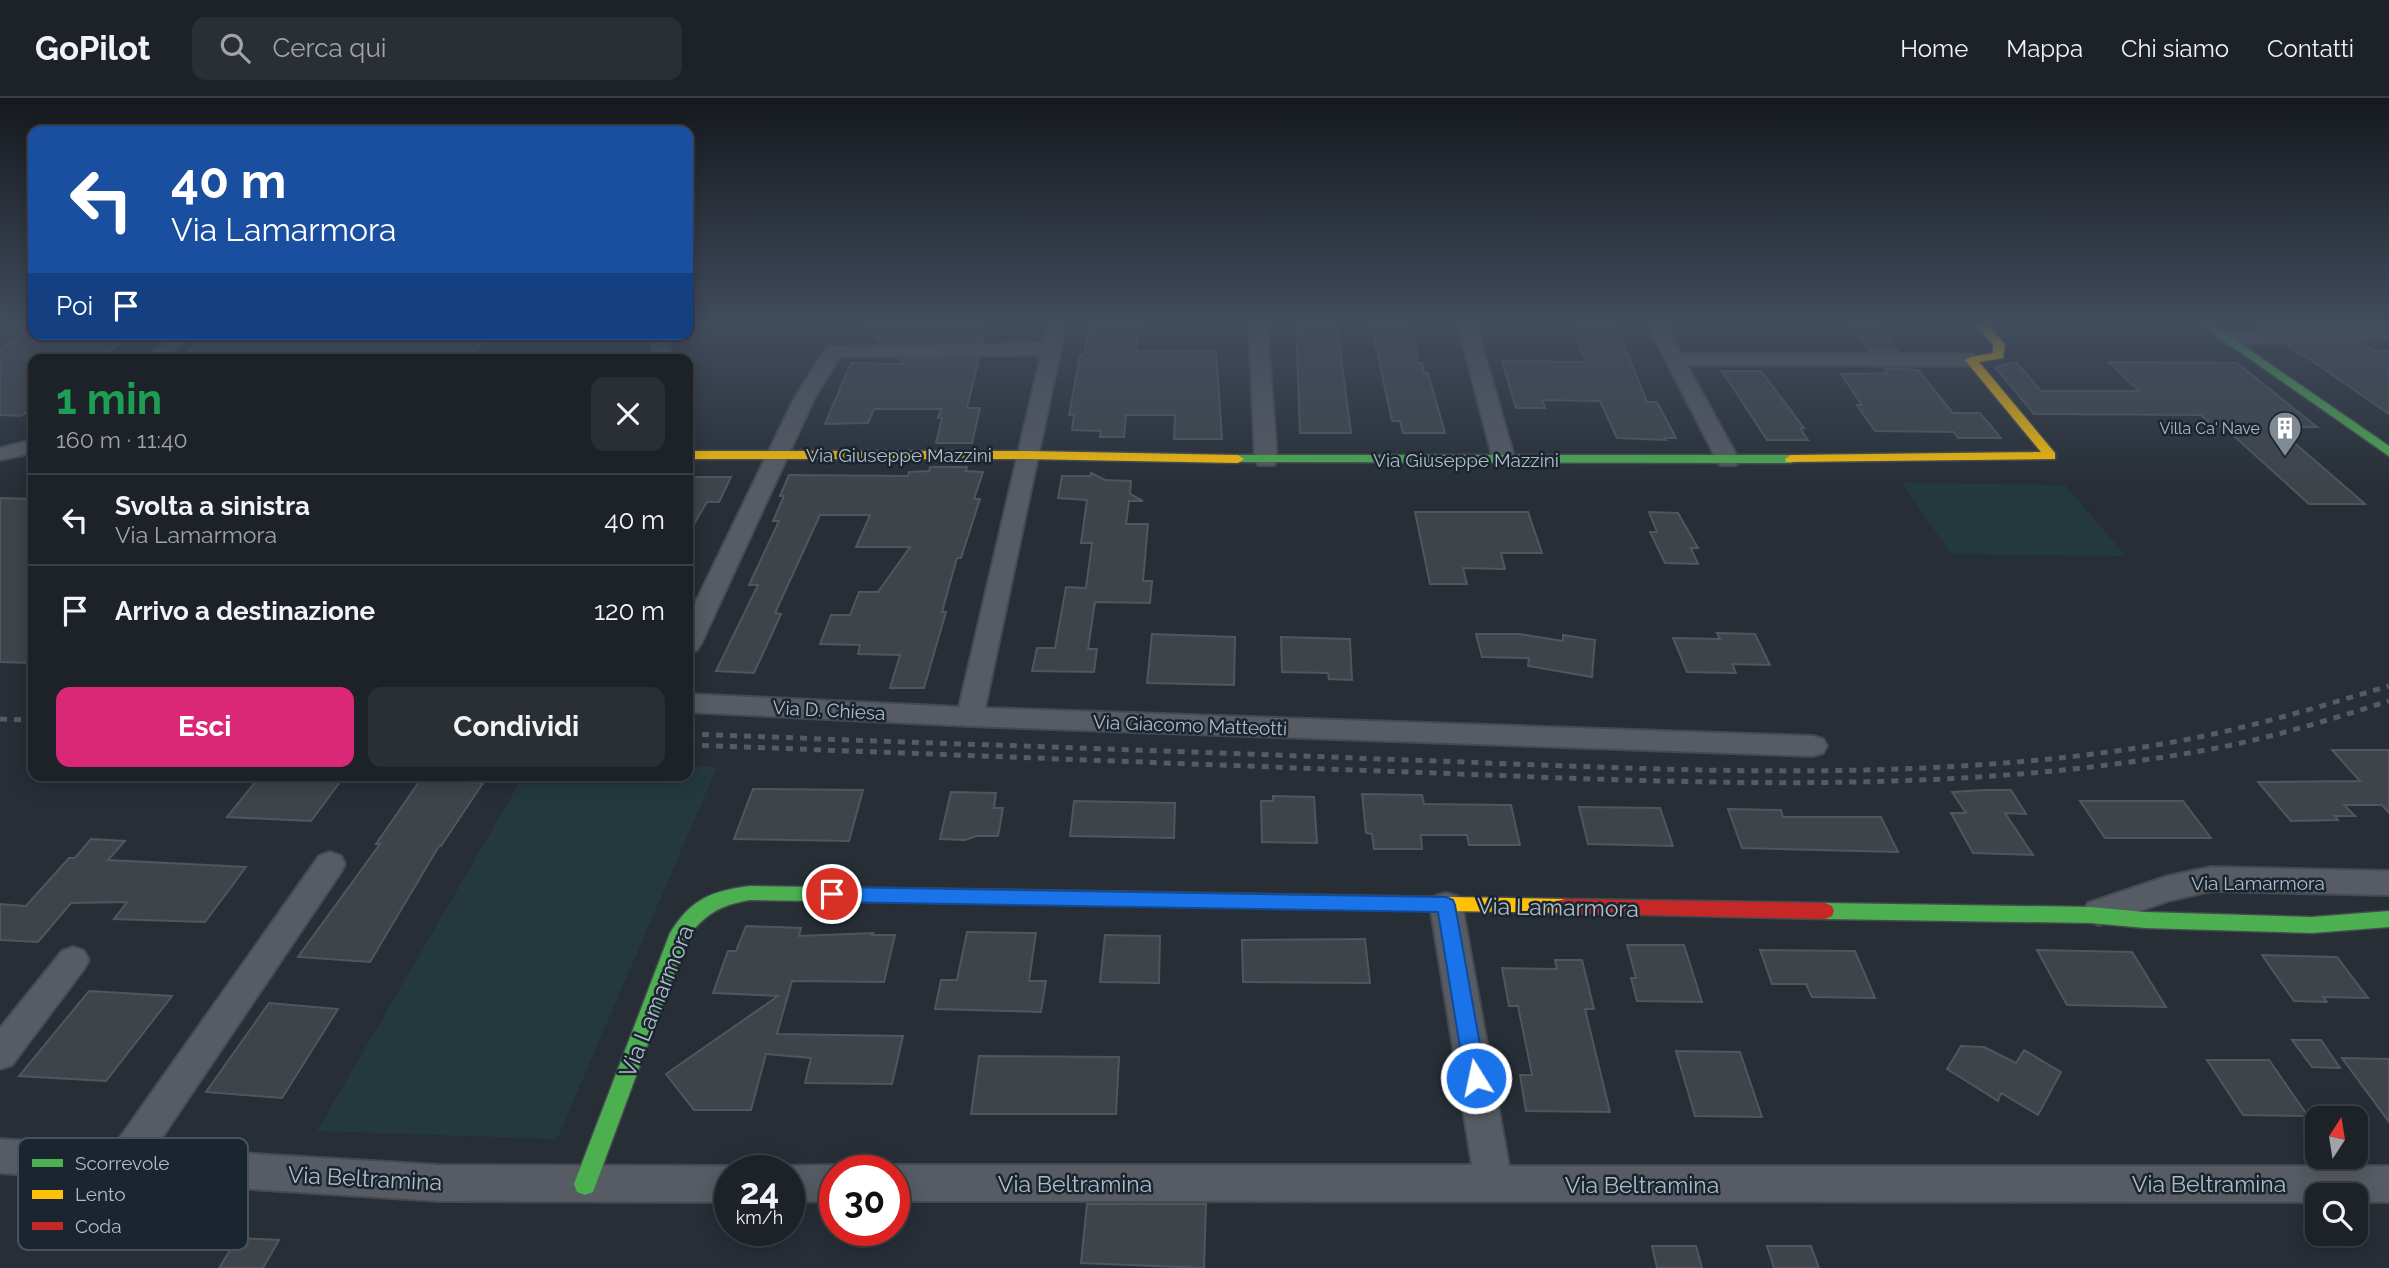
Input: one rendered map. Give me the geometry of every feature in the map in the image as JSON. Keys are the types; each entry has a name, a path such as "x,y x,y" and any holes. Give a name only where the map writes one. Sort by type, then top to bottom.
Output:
{"street":[{"path":"693,634 805,397 817,379"},
{"path":"970,717 1044,379"},
{"path":"1261,379 1266,460"},
{"path":"1482,379 1504,460"},
{"path":"1683,379 1728,460"},
{"name":"Via Giuseppe Mazzini","path":"693,455 1026,455 1266,460 1728,460 2051,456 1986,379"},
{"path":"2284,379 2389,452"},
{"path":"0,454 28,448"},
{"name":"Via D. Chiesa","path":"693,703 970,717"},
{"name":"Via Giacomo Matteotti","path":"970,717 1814,746"},
{"path":"140,1138 330,864"},
{"name":"Via Lamarmora","path":"2091,915 2151,892 2186,882 2211,879 2389,883"},
{"name":"Via Lamarmora","path":"585,1184 677,939 687,919 701,905 719,897 750,893 2091,915 2133,920 2297,924 2370,923 2389,919"},
{"path":"1446,905 1494,1184"},
{"path":"0,1054 74,960"},
{"name":"Via Beltramina","path":"0,1156 18,1157"},
{"name":"Via Beltramina","path":"248,1171 439,1183 714,1184"},
{"name":"Via Beltramina","path":"910,1183 2389,1184"}],"green space":[{"path":"1902,483 2065,485 2126,556 1951,554"},
{"path":"693,766 717,767 557,1139 317,1131 521,781 693,781"}],"building":[{"path":"0,379 28,379 28,411 21,416 0,415"},
{"path":"844,379 974,379 967,408 980,408 972,443 936,443 942,418 938,418 941,409 874,409 868,423 825,424"},
{"path":"1076,379 1218,379 1222,439 1174,439 1175,415 1126,415 1124,437 1100,437 1101,431 1072,430 1074,415 1069,415"},
{"path":"1298,379 1344,379 1351,433 1300,433"},
{"path":"1383,379 1430,379 1445,433 1403,433 1400,421 1392,421"},
{"path":"1507,379 1638,379 1647,402 1657,402 1676,438 1617,438 1600,401 1542,400 1545,408 1516,408"},
{"path":"1727,379 1767,379 1804,428 1800,428 1808,440 1767,440"},
{"path":"1844,379 1925,379 1953,413 1980,413 2001,438 1958,438 1954,432 1875,431 1857,405 1862,405"},
{"path":"2005,379 2030,379 2041,391 2139,391 2126,379 2256,379 2317,427 2276,427 2365,504 2309,504 2224,427 2213,426 2201,415 2034,414"},
{"path":"2338,379 2389,379 2389,414"},
{"path":"930,467 967,467 966,471 983,472 974,499 980,499 961,558 957,558 942,612 946,612 924,688 890,688 900,655 858,654 860,645 820,644 831,615 850,615 859,592 878,592 910,547 856,547 870,515 820,515 775,613 781,614 754,673 716,671 758,585 749,585 779,521 773,521 784,496 780,496 789,475 908,476 909,472 929,471"},
{"path":"1091,473 1105,480 1131,481 1130,494 1143,501 1129,501 1126,524 1148,524 1143,581 1152,581 1150,603 1095,602 1088,649 1097,649 1094,672 1032,671 1037,648 1055,648 1066,587 1086,588 1092,543 1081,543 1087,500 1058,498 1062,476 1091,476"},
{"path":"693,477 731,477 719,502 707,502 693,526"},
{"path":"0,498 28,499 28,663 0,662"},
{"path":"1415,512 1528,512 1542,553 1501,553 1505,569 1463,568 1467,584 1430,584"},
{"path":"1649,512 1678,513 1698,548 1691,548 1698,564 1665,563 1650,532 1657,532"},
{"path":"1717,633 1755,634 1770,665 1732,664 1736,673 1687,672 1673,638 1720,639"},
{"path":"1152,634 1235,637 1234,685 1147,683"},
{"path":"1476,634 1519,634 1563,641 1563,635 1595,640 1592,677 1528,666 1529,658 1482,657"},
{"path":"1281,637 1350,639 1352,680 1329,679 1328,673 1282,672"},
{"path":"2332,750 2389,750 2389,813 2382,805 2344,805 2355,816 2335,816 2338,820 2291,821 2258,782 2360,781"},
{"path":"256,781 341,781 311,821 227,817"},
{"path":"420,781 483,783 439,846 370,962 298,957 380,844 376,844"},
{"path":"753,789 863,790 849,841 734,839"},
{"path":"2011,790 2026,814 2005,813 2033,855 1973,853 1951,813 1966,813 1952,792"},
{"path":"951,792 996,793 994,808 1003,808 998,836 976,836 965,840 940,839"},
{"path":"1362,794 1422,795 1424,804 1511,805 1520,845 1469,845 1467,835 1421,835 1422,849 1374,849 1372,834 1366,833"},
{"path":"1273,796 1314,797 1317,843 1262,842 1261,801 1273,801"},
{"path":"1074,801 1175,803 1174,838 1070,836"},
{"path":"2080,801 2183,801 2211,838 2105,838"},
{"path":"1579,807 1660,808 1673,846 1588,844"},
{"path":"1728,809 1781,810 1783,817 1881,817 1898,852 1742,848"},
{"path":"91,839 125,841 108,860 246,867 205,922 114,919 127,902 71,903 38,942 0,940 0,904 26,906 69,858 75,858"},
{"path":"746,926 801,928 799,936 873,933 872,935 895,935 884,982 792,981 777,1034 903,1036 892,1084 805,1083 811,1058 766,1054 751,1110 694,1110 666,1074 778,996 713,993 728,951 736,951"},
{"path":"967,932 1036,933 1029,981 1046,981 1041,1012 935,1009 941,980 957,980"},
{"path":"1105,935 1160,936 1159,983 1100,982"},
{"path":"1365,939 1370,983 1243,982 1242,940"},
{"path":"1627,945 1684,945 1702,1002 1637,1001 1631,978 1636,978"},
{"path":"1760,950 1855,951 1875,998 1812,997 1806,984 1772,984"},
{"path":"2037,950 2132,952 2166,1007 2067,1005"},
{"path":"2262,955 2337,957 2368,998 2323,997 2327,1002 2294,1001"},
{"path":"1555,960 1582,960 1594,1009 1585,1009 1610,1112 1526,1111 1520,1075 1532,1075 1518,1006 1509,1006 1502,968 1557,969"},
{"path":"89,991 172,996 106,1081 19,1076"},
{"path":"269,1003 338,1009 282,1098 206,1092"},
{"path":"2292,1040 2321,1040 2340,1068 2312,1067"},
{"path":"1961,1046 1984,1047 2016,1063 2024,1050 2061,1072 2038,1115 2001,1093 1998,1101 1947,1069"},
{"path":"1676,1051 1740,1052 1762,1117 1695,1116"},
{"path":"979,1056 1119,1057 1116,1114 971,1114"},
{"path":"2342,1058 2389,1059 2389,1122"},
{"path":"2207,1060 2269,1060 2305,1112 2305,1116 2243,1115"},
{"path":"1087,1204 1206,1204 1204,1268 1081,1263"},
{"path":"248,1238 279,1240 263,1268 219,1268 230,1250 248,1250"},
{"path":"1652,1246 1696,1246 1702,1268 1657,1268"},
{"path":"1767,1246 1811,1246 1819,1268 1774,1268"}],"railway":[{"path":"693,734 1690,770 1877,770 2063,757 2156,745 2245,727 2389,686"},
{"path":"693,745 1628,780 1918,780 2110,765 2206,750 2275,735 2389,701"},
{"path":"0,719 28,720"}],"traffic: fast":[{"path":"2283,379 2389,452"},
{"path":"1238,459 1791,459"},
{"path":"585,1184 677,939 691,918 706,905 750,893 1080,898"},
{"path":"1825,911 2091,915 2145,920 2312,925 2389,919"}],"traffic: slow":[{"path":"1791,459 2051,456 1986,379"},
{"path":"693,455 1026,455 1238,459"},
{"path":"1080,898 1565,906"}],"traffic: jam":[{"path":"1565,906 1825,911"}],"place":[{"name":"Villa Ca' Nave","path":"2285,458"}],"route":[{"path":"832,894 1446,905 1476,1078"}]}
